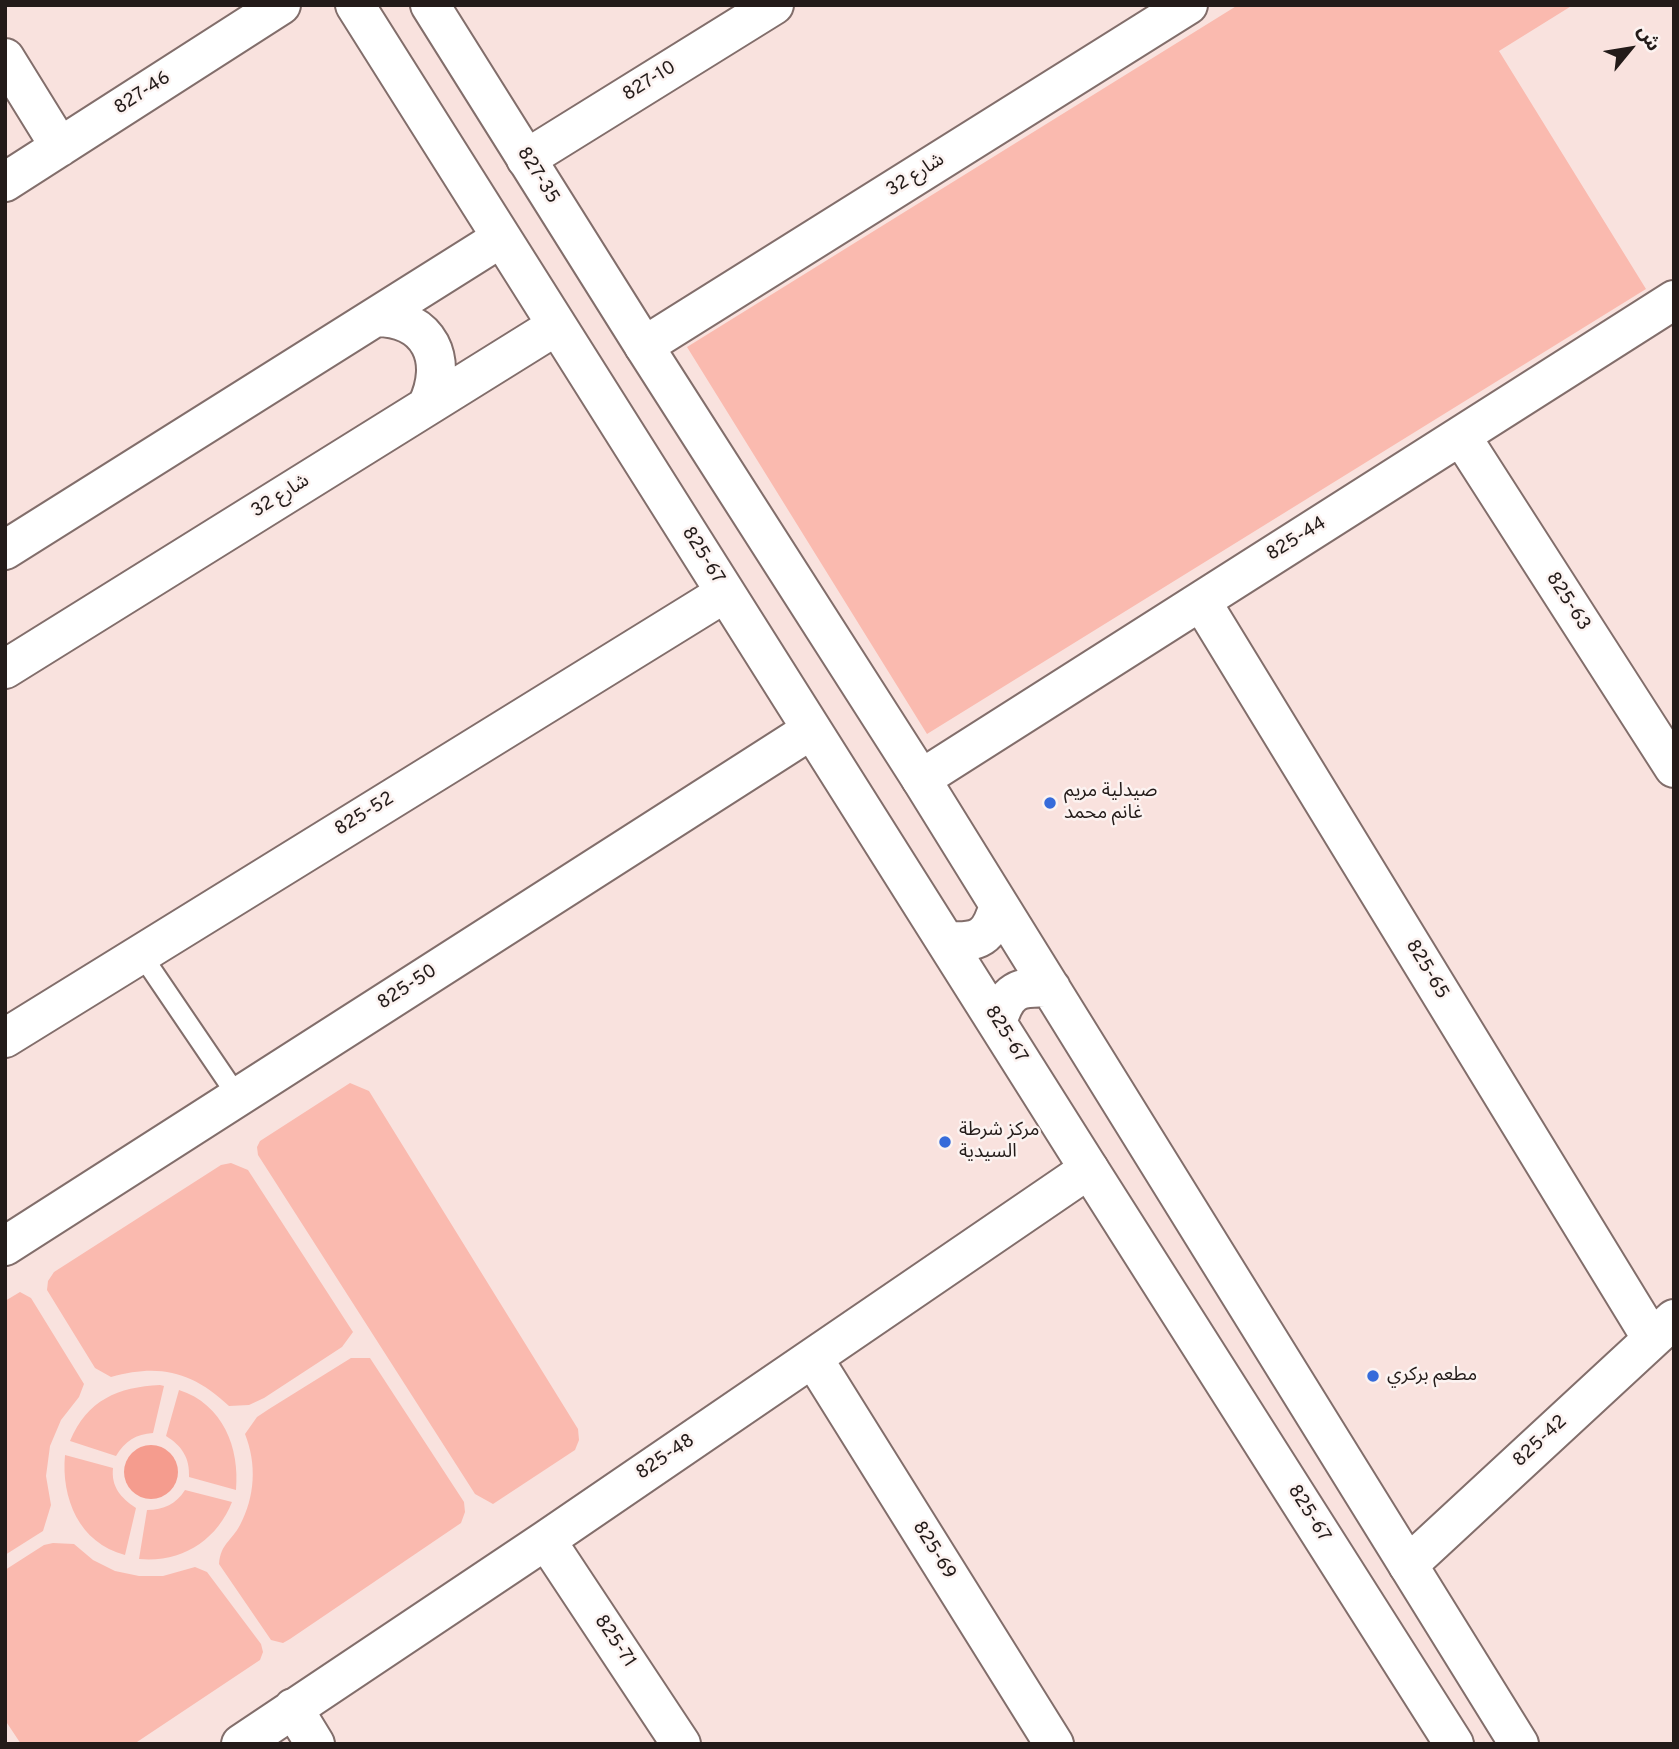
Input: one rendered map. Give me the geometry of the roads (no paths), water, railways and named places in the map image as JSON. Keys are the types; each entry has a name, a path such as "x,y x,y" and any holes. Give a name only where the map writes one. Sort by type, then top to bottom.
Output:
{"street":[{"name":"827-46","path":"5,182 281,5"},
{"path":"355,5 556,326"},
{"name":"827-35","path":"430,5 644,346"},
{"name":"827-10","path":"526,159 774,5"},
{"name":"شارع 32","path":"644,346 1188,5"},
{"path":"5,58 60,147"},
{"path":"5,550 501,238"},
{"name":"825-44","path":"921,779 1674,300"},
{"path":"377,317 391,317 408,322 430,343 438,362 438,377 428,406"},
{"name":"شارع 32","path":"5,669 556,326"},
{"name":"825-67","path":"556,326 1454,1744"},
{"path":"644,346 921,779 1519,1744"},
{"name":"825-63","path":"1461,436 1674,768"},
{"name":"825-52","path":"5,1038 725,593"},
{"name":"825-65","path":"1201,601 1663,1329"},
{"name":"825-50","path":"5,1246 811,730"},
{"path":"946,941 973,941 984,935 992,925 999,905"},
{"path":"997,1023 1003,1004 1010,994 1022,988 1051,988"},
{"name":"825-48","path":"241,1744 1089,1169"},
{"name":"825-42","path":"1408,1565 1663,1329"},
{"name":"825-69","path":"813,1357 1054,1744"},
{"name":"825-71","path":"546,1539 681,1744"},
{"path":"293,1708 315,1744"}],"lane":[{"path":"141,954 238,1097"}],"place":[{"name":"صيدلية مريم غانم محمد","path":"1050,803"},
{"name":"مركز شرطة السيدية","path":"945,1142"},
{"name":"مطعم بركري","path":"1373,1376"}]}
